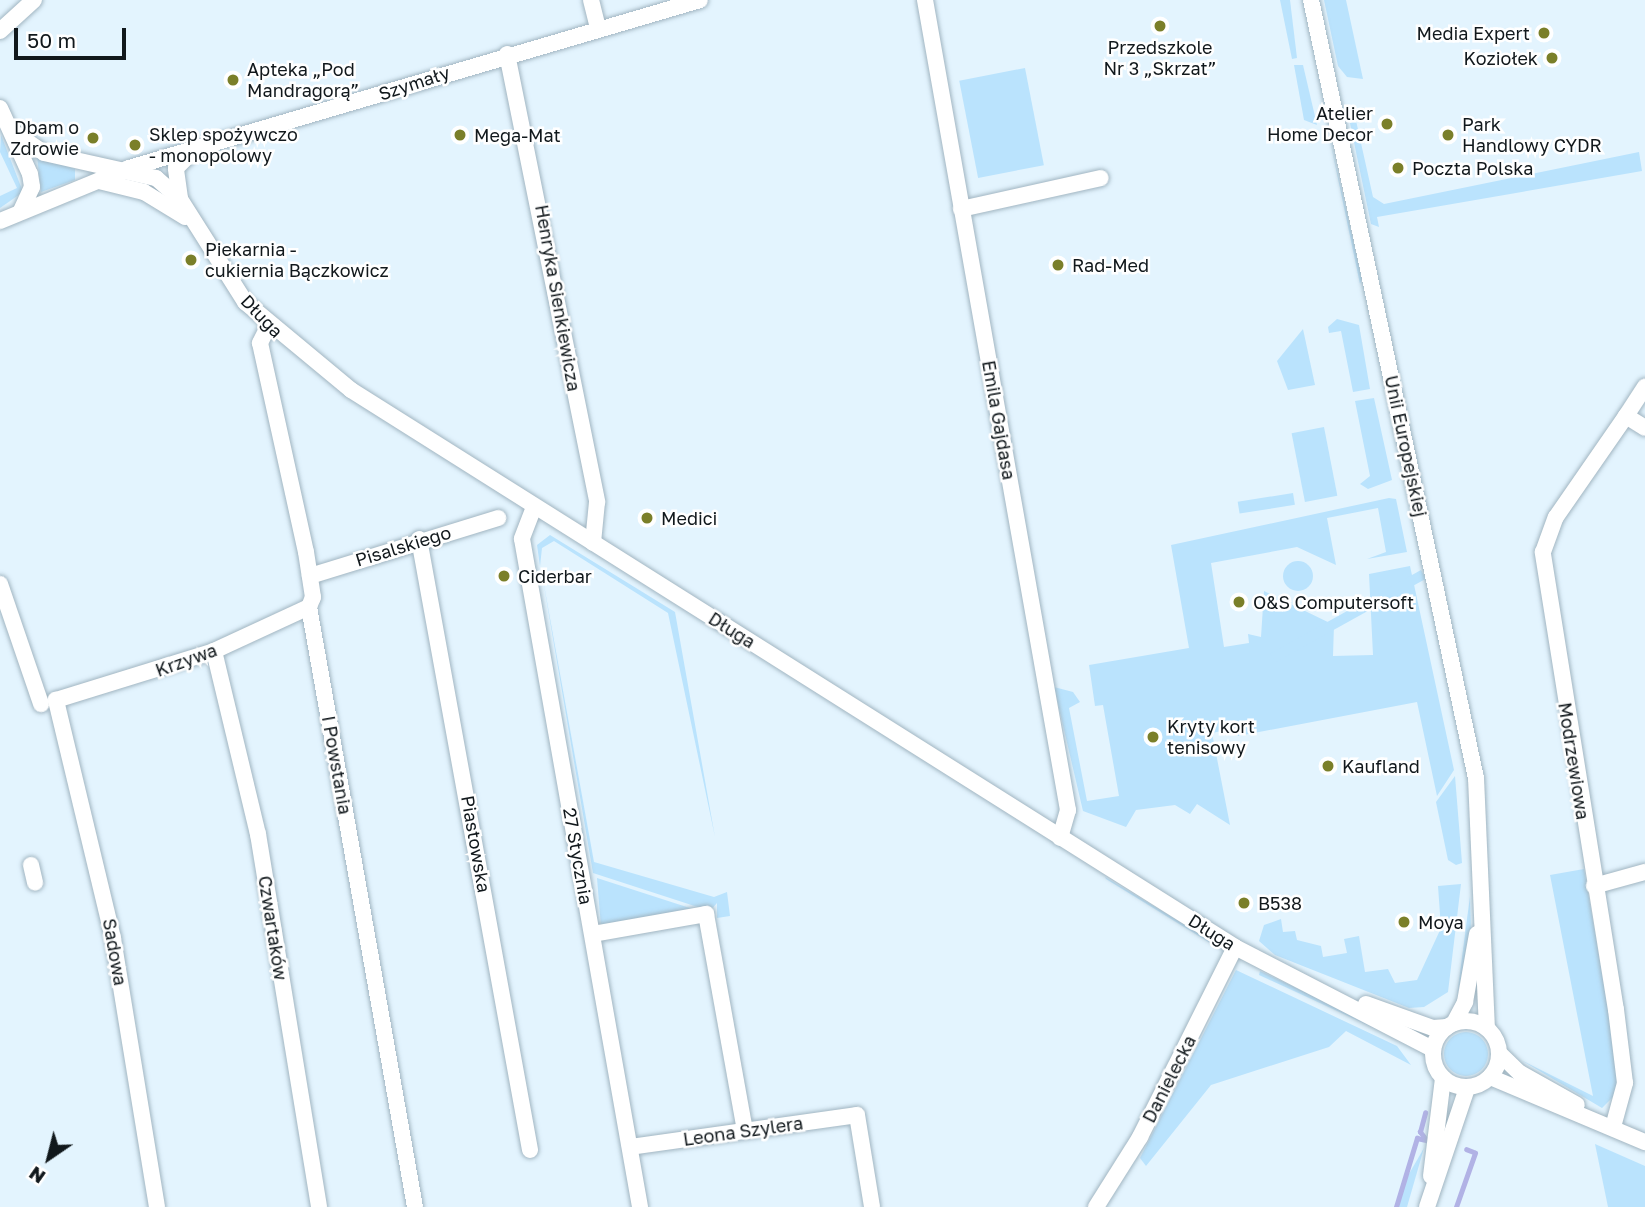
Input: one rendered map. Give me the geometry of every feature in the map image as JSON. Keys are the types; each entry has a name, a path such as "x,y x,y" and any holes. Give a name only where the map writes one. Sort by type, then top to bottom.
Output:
{"street":[{"path":"0,31 34,0"},
{"path":"590,0 598,28"},
{"name":"Szymały","path":"0,220 129,168 192,152 598,28 654,6 700,0"},
{"name":"Emila Gajdasa","path":"925,0 1068,810 1060,838"},
{"name":"Unii Europejskiej","path":"1311,0 1476,778 1484,894 1487,1028"},
{"name":"Henryka Sienkiewicza","path":"507,54 597,502 593,543"},
{"path":"0,108 13,132 32,187 21,211"},
{"name":"Długa","path":"13,132 44,153 129,168 156,178 180,199 195,226 268,327 351,390 1236,947 1433,1048"},
{"path":"180,199 176,169 192,152"},
{"path":"961,209 1101,178"},
{"name":"Długa","path":"99,181 144,192 195,226"},
{"name":"I Powstania","path":"268,327 260,343 310,576 309,607 415,1207"},
{"name":"Modrzewiowa","path":"1609,1126 1625,1083 1543,552 1556,517 1645,387"},
{"path":"1626,416 1645,428"},
{"name":"27 Stycznia","path":"534,507 522,539 640,1207"},
{"name":"Pisalskiego","path":"310,576 419,539 498,518"},
{"name":"Piastowska","path":"419,539 530,1150"},
{"name":"Sadowa","path":"0,584 48,702 113,938 157,1207"},
{"name":"Krzywa","path":"48,702 214,651 309,607"},
{"name":"Czwartaków","path":"214,651 258,834 319,1207"},
{"path":"32,865 35,883"},
{"path":"1594,887 1645,872"},
{"name":"Unii Europejskiej","path":"1451,1025 1465,1002 1484,894"},
{"path":"593,934 706,914 745,1131"},
{"name":"Danielecka","path":"1096,1207 1140,1137 1236,947"},
{"name":"Długa","path":"1312,984 1433,1028 1451,1025"},
{"path":"1429,1203 1443,1078 1433,1048 1451,1025 1487,1028 1499,1053 1520,1073 1609,1126"},
{"path":"1429,1203 1467,1088 1490,1077 1499,1053"},
{"path":"1490,1077 1645,1142"},
{"path":"1443,1078 1467,1088"},
{"name":"Leona Szylera","path":"629,1147 857,1115 872,1207"}],"shaded area":[{"path":"1280,0 1290,0 1297,58 1292,59"},
{"path":"1324,0 1346,0 1363,79 1347,77 1338,66"},
{"path":"1294,65 1303,65 1317,125 1304,120"},
{"path":"1025,68 1044,165 978,178 959,81"},
{"path":"1355,116 1373,197 1384,204 1639,152 1642,171 1377,217 1379,227 1371,224 1350,123"},
{"path":"1,135 23,192 0,208 0,196 17,188 0,152"},
{"path":"1330,140 1362,279 1360,284"},
{"path":"37,156 75,169 75,180 41,192"},
{"path":"1337,319 1359,325 1370,389 1353,392 1341,331 1329,333 1328,327"},
{"path":"1303,329 1315,385 1288,390 1277,361"},
{"path":"1374,398 1392,480 1368,489 1360,484 1370,476 1355,401"},
{"path":"1324,427 1337,496 1305,502 1292,433"},
{"path":"1293,493 1295,505 1240,514 1238,502"},
{"path":"1389,498 1396,499 1407,552 1367,559 1386,552 1378,508 1327,518 1336,565 1297,547 1211,563 1224,647 1249,643 1248,634 1261,637 1264,591 1334,625 1333,656 1373,655 1369,574 1410,566 1454,770 1437,796 1417,702 1238,736 1236,728 1212,733 1230,825 1197,804 1190,814 1175,805 1136,810 1126,827 1083,811 1054,687 1073,692 1080,702 1069,708 1087,801 1119,796 1103,705 1095,706 1089,665 1189,648 1171,545"},
{"path":"550,535 675,612 715,837 668,613 554,541 542,548 540,566 537,545"},
{"path":"1298,561 1304,562 1312,570 1312,582 1304,590 1298,591 1292,590 1284,582 1283,576 1284,570 1292,562"},
{"path":"1421,570 1426,579 1275,662 1271,653"},
{"path":"542,574 594,862 714,897 727,892 730,916 717,918 717,903 710,911 593,873"},
{"path":"1455,776 1462,863 1456,865 1448,860 1436,802"},
{"path":"1584,869 1618,1066 1616,1094 1602,1108 1521,1060 1593,1096 1550,875"},
{"path":"1105,877 1212,941 1215,946 1106,879"},
{"path":"597,878 696,910 601,927"},
{"path":"1461,884 1448,992 1424,1007 1409,1008 1275,955 1259,941 1264,925 1281,919 1283,932 1295,931 1297,940 1321,946 1323,957 1347,953 1344,939 1359,936 1365,972 1388,969 1395,983 1417,980 1441,928 1438,886"},
{"path":"1470,896 1471,932 1457,996"},
{"path":"1236,970 1397,1046 1411,1065 1346,1031 1329,1047 1211,1085 1146,1166 1140,1158"},
{"path":"1260,971 1331,1004 1398,1039 1259,975"},
{"path":"1466,1032 1482,1038 1488,1054 1482,1070 1466,1076 1450,1070 1444,1054 1450,1038"},
{"path":"1595,1144 1645,1166 1645,1207 1608,1207"},
{"path":"1424,1148 1407,1207 1398,1207 1406,1179"}],"waterway":[{"path":"1396,1207 1417,1138 1426,1140 1420,1132 1425,1113"},
{"path":"1456,1207 1475,1153 1467,1150"}],"place":[{"name":"Przedszkole Nr 3 „Skrzat”","path":"1160,26"},
{"name":"Media Expert","path":"1544,33"},
{"name":"Koziołek","path":"1552,58"},
{"name":"Apteka „Pod Mandragorą”","path":"233,80"},
{"name":"Atelier Home Decor","path":"1387,124"},
{"name":"Mega-Mat","path":"460,135"},
{"name":"Park Handlowy CYDR","path":"1448,135"},
{"name":"Dbam o Zdrowie","path":"93,138"},
{"name":"Sklep spożywczo - monopolowy","path":"135,145"},
{"name":"Poczta Polska","path":"1398,168"},
{"name":"Piekarnia - cukiernia Bączkowicz","path":"191,260"},
{"name":"Rad-Med","path":"1058,265"},
{"name":"Medici","path":"647,518"},
{"name":"Ciderbar","path":"504,576"},
{"name":"O&S Computersoft","path":"1239,602"},
{"name":"Kryty kort tenisowy","path":"1153,737"},
{"name":"Kaufland","path":"1328,766"},
{"name":"B538","path":"1244,903"},
{"name":"Moya","path":"1404,922"}]}
